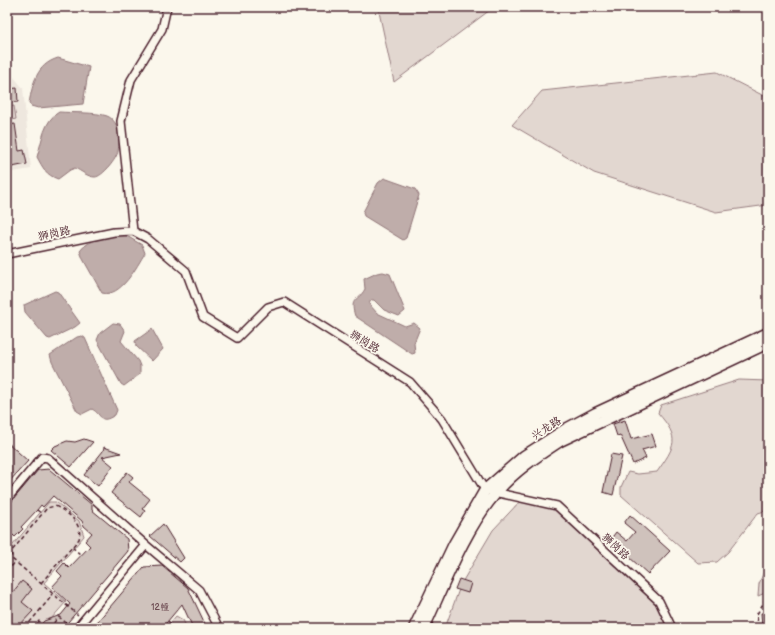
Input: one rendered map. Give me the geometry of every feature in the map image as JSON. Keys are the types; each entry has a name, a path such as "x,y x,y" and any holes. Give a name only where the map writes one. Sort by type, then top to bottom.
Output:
{"main road":[{"name":"兴龙路","path":"414,628 454,544 485,490 524,456 566,429 768,333"},
{"name":"兴龙路","path":"424,628 462,548 496,493 529,461 560,441 768,343"}],"street":[{"path":"133,231 121,121 131,80 162,30 167,7"},
{"name":"狮岗路","path":"7,254 114,232 133,231 148,239 186,271 203,317 237,338 268,307 284,302 410,382 442,419 485,490 557,506 659,601 672,628"},
{"path":"7,499 42,457 45,456 199,590 219,628"},
{"path":"77,628 146,545"}],"path":[{"path":"41,583 79,539 81,533 78,523 56,506 47,508 11,552 11,556 15,562 94,628"},
{"path":"37,510 42,514"},
{"path":"72,547 81,555"},
{"path":"7,572 15,562"},
{"path":"25,628 51,596 52,592"},
{"path":"758,628 757,614 768,595"},
{"path":"33,628 39,621 48,628 59,617 72,628"},
{"path":"168,621 172,626"},
{"path":"167,628 172,626 180,628"}],"shaded area":[{"path":"378,7 494,7 394,82"},
{"path":"58,58 89,67 83,104 38,108 31,106 29,103 32,89 40,70 51,61"},
{"path":"7,69 23,88 31,169 7,173"},
{"path":"717,72 768,98 768,205 716,212 594,173 512,125 542,91"},
{"path":"14,106 16,119 7,121 7,107"},
{"path":"59,112 90,113 107,116 111,118 117,126 119,142 117,154 112,163 98,176 92,177 75,168 58,179 50,175 43,168 37,157 42,138 50,120"},
{"path":"384,178 415,189 419,195 406,238 403,240 364,216 363,212 378,183"},
{"path":"125,235 142,245 145,253 133,273 122,286 116,291 102,293 80,251 94,240"},
{"path":"383,272 390,274 405,311 399,316 384,310 374,300 371,300 369,304 377,313 405,326 414,323 420,328 414,343 415,353 412,354 355,316 353,306 355,300 365,289 364,279"},
{"path":"55,291 58,292 80,323 50,339 47,338 25,312 24,305"},
{"path":"113,323 120,324 125,331 121,341 138,361 140,366 140,374 124,386 121,384 97,340 100,333"},
{"path":"152,329 163,349 152,361 136,346 135,341"},
{"path":"82,336 85,338 117,410 115,415 110,418 102,418 92,409 82,414 77,411 52,362 50,355 77,337"},
{"path":"739,380 768,381 768,510 758,513 728,552 717,562 698,563 621,495 621,487 628,472 638,474 657,472 671,449 673,436 658,413 661,405"},
{"path":"523,498 557,506 659,601 672,628 445,628 461,584 493,530"},
{"path":"49,502 56,502 79,521 84,536 44,583 66,602 43,628 7,628 7,552"},
{"path":"768,561 768,590 758,596 759,584"},
{"path":"176,616 183,620 187,628 166,628"}],"building":[{"path":"17,88 18,102 7,103 7,89"},
{"path":"15,124 19,151 24,150 27,164 7,168 7,125"},
{"path":"625,420 631,439 652,434 656,446 642,450 646,458 633,464 620,435 617,436 613,424"},
{"path":"84,439 93,442 71,467 51,450 55,446 67,441 75,442"},
{"path":"7,442 28,461 7,484"},
{"path":"104,447 121,453 102,457 113,466 98,486 84,475 103,451"},
{"path":"611,454 622,456 613,495 603,492"},
{"path":"49,469 92,505 92,510 127,539 128,551 63,628 38,628 44,621 61,615 70,604 52,587 62,576 57,571 64,563 69,568 90,546 85,541 92,533 84,526 82,521 53,496 43,507 41,505 21,527 23,529 15,537 13,535 7,542 7,507 38,470"},
{"path":"127,472 133,477 129,482 150,499 142,509 145,511 141,517 111,493"},
{"path":"630,515 670,551 648,574 610,540 616,532 627,541 635,532 624,523"},
{"path":"163,524 184,558 180,562 150,536"},
{"path":"162,566 188,588 207,628 193,628 182,604 162,628 92,628 144,567"},
{"path":"459,579 471,583 468,593 455,589"},
{"path":"22,581 32,589 22,602 33,611 17,628 7,619 7,599"},
{"path":"761,613 768,613 768,628 762,628"}]}
